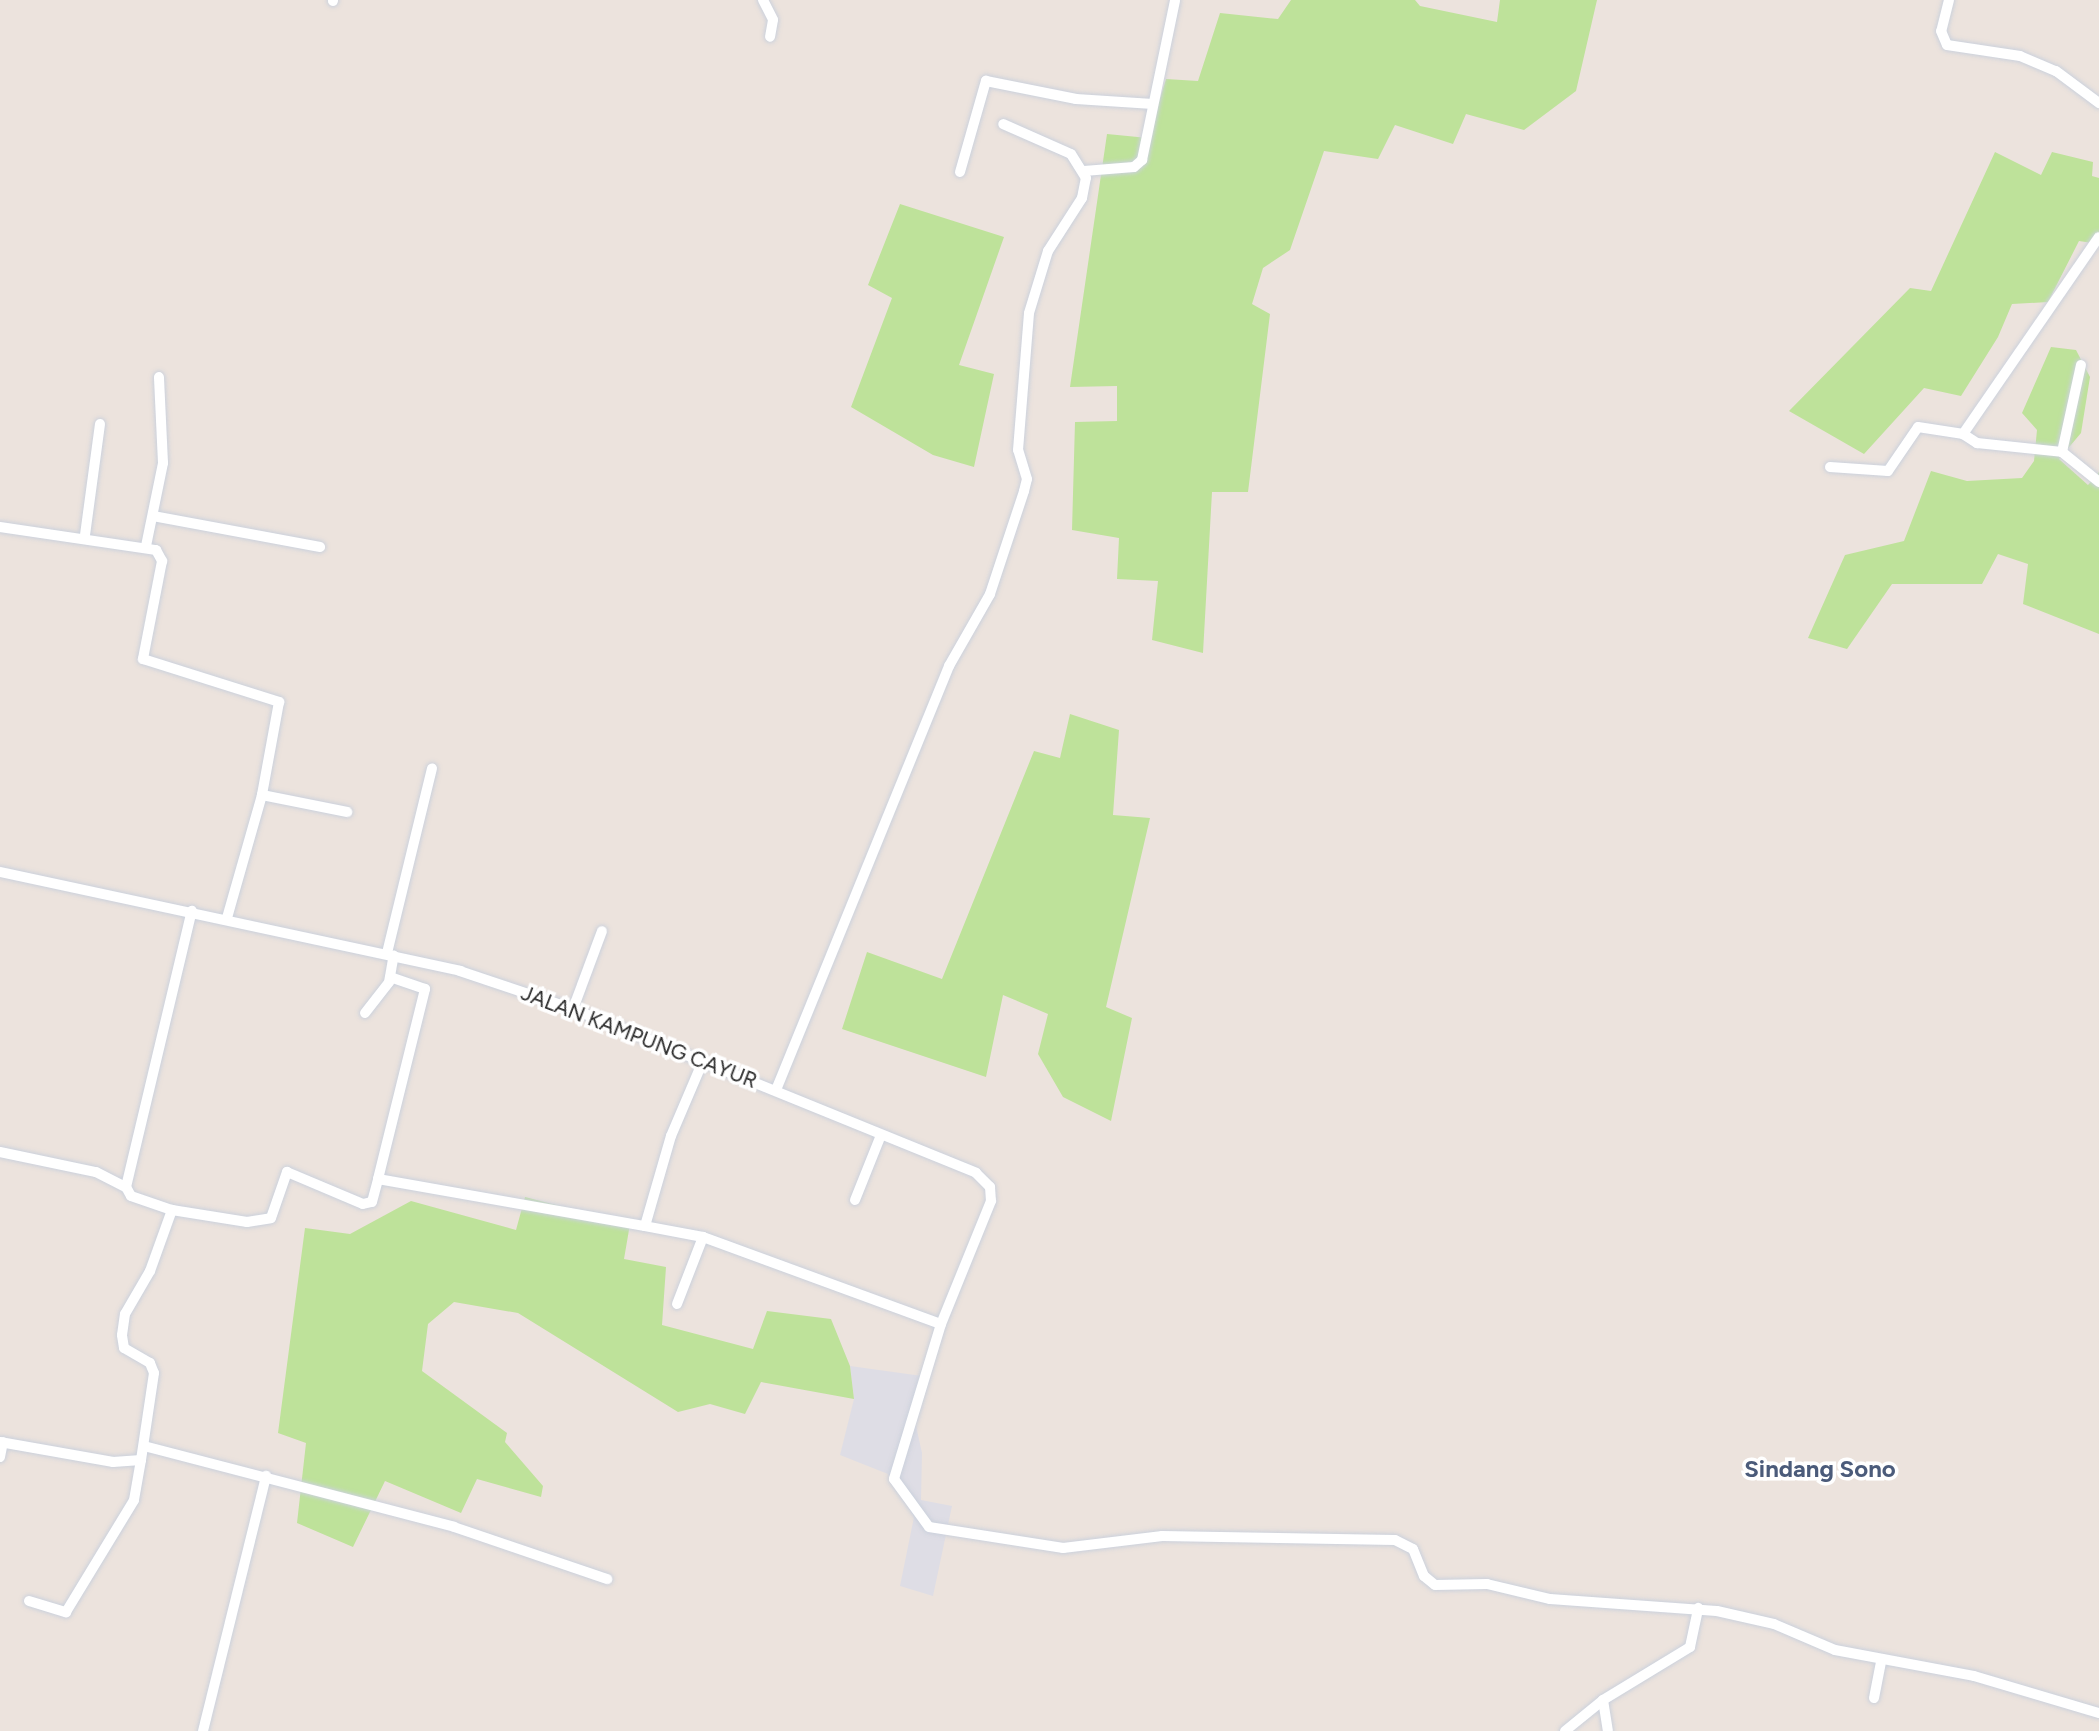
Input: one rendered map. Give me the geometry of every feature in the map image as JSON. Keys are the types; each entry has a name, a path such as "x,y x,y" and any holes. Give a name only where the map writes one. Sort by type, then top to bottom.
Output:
{"street":[{"path":"763,0 774,20 770,37"},
{"path":"1084,171 1137,166 1175,0"},
{"path":"1949,0 1941,31 1947,46 2020,56 2056,71 2099,103"},
{"path":"960,172 986,81 1076,99 1153,104"},
{"path":"776,1090 944,677 990,594 1027,479 1018,450 1029,313 1054,238 1083,198 1084,171 1058,146 1003,124"},
{"path":"1963,434 2099,237"},
{"path":"2062,452 2081,365"},
{"path":"146,546 163,463 159,377"},
{"path":"85,535 100,424"},
{"path":"1830,467 1888,471 1918,428 1963,434 1977,443 2062,452 2099,482"},
{"path":"153,516 320,547"},
{"path":"0,527 85,535 146,546 159,552 162,561 143,659 279,702 262,795 227,918"},
{"path":"365,1013 390,977 390,954 432,768"},
{"path":"262,795 346,812"},
{"name":"JALAN KAMPUNG CAYUR","path":"0,872 390,954 573,1009 976,1173 990,1186 991,1201 941,1324 904,1435 896,1485 922,1522 1063,1548 1162,1536 1376,1538 1407,1544 1435,1585 1486,1584 1550,1599 1698,1608"},
{"path":"126,1187 192,911"},
{"path":"573,1009 602,931"},
{"path":"0,1152 96,1172 126,1187 131,1196 172,1210 262,1222 276,1209 287,1172 363,1204 372,1202 425,989 390,977"},
{"path":"645,1226 671,1136 704,1061"},
{"path":"855,1200 881,1135"},
{"path":"378,1179 703,1237 941,1324"},
{"path":"29,1601 66,1612 134,1500 144,1446 153,1367 127,1352 122,1335 125,1314 150,1271 172,1210"},
{"path":"677,1304 703,1237"},
{"path":"0,1457 1,1442 113,1462 141,1460"},
{"path":"144,1446 266,1476 532,1550 607,1579"},
{"path":"203,1731 266,1476"},
{"path":"1565,1731 1604,1700 1690,1647 1698,1608 1774,1624 1835,1650 1881,1662 1974,1676 2099,1713"},
{"path":"1874,1698 1881,1662"},
{"path":"1604,1700 1608,1731"}],"shaded area":[{"path":"850,1366 922,1376 914,1417 922,1453 921,1500 952,1506 933,1596 900,1586 914,1517 888,1474 840,1455 854,1399"}],"green space":[{"path":"1291,0 1415,0 1420,6 1497,22 1500,0 1597,0 1576,91 1524,130 1466,114 1453,144 1395,125 1378,159 1324,151 1290,250 1263,268 1252,304 1270,314 1248,492 1212,492 1203,653 1152,640 1158,581 1117,579 1119,538 1072,530 1075,422 1117,421 1117,386 1070,387 1107,134 1148,138 1166,79 1198,81 1220,13 1278,19"},
{"path":"1995,152 2041,175 2052,152 2093,162 2092,176 2099,178 2099,244 2079,241 2048,302 2012,304 1998,337 1961,396 1924,388 1864,454 1789,411 1910,288 1931,291"},
{"path":"900,204 1004,237 959,365 994,374 974,467 933,455 851,407 892,298 868,285"},
{"path":"2051,347 2076,350 2090,377 2081,433 2059,459 2088,485 2099,472 2099,634 2023,604 2028,564 1998,554 1982,584 1892,584 1847,649 1808,638 1845,555 1904,541 1931,471 1967,481 2022,478 2034,461 2037,430 2022,413"},
{"path":"1070,714 1119,730 1113,815 1150,818 1106,1007 1132,1018 1111,1121 1063,1097 1038,1054 1048,1014 1003,995 986,1077 842,1029 867,952 942,979 1034,751 1060,758"},
{"path":"525,1197 630,1224 624,1259 666,1267 662,1325 753,1349 767,1311 831,1319 850,1366 854,1399 761,1382 745,1414 710,1404 678,1412 518,1313 454,1302 428,1324 422,1371 507,1433 505,1442 543,1486 541,1497 477,1479 461,1513 385,1481 353,1547 297,1523 306,1443 278,1433 305,1228 350,1234 411,1201 516,1230"}],"district":[{"name":"Sindang Sono","path":"1820,1469"}]}
